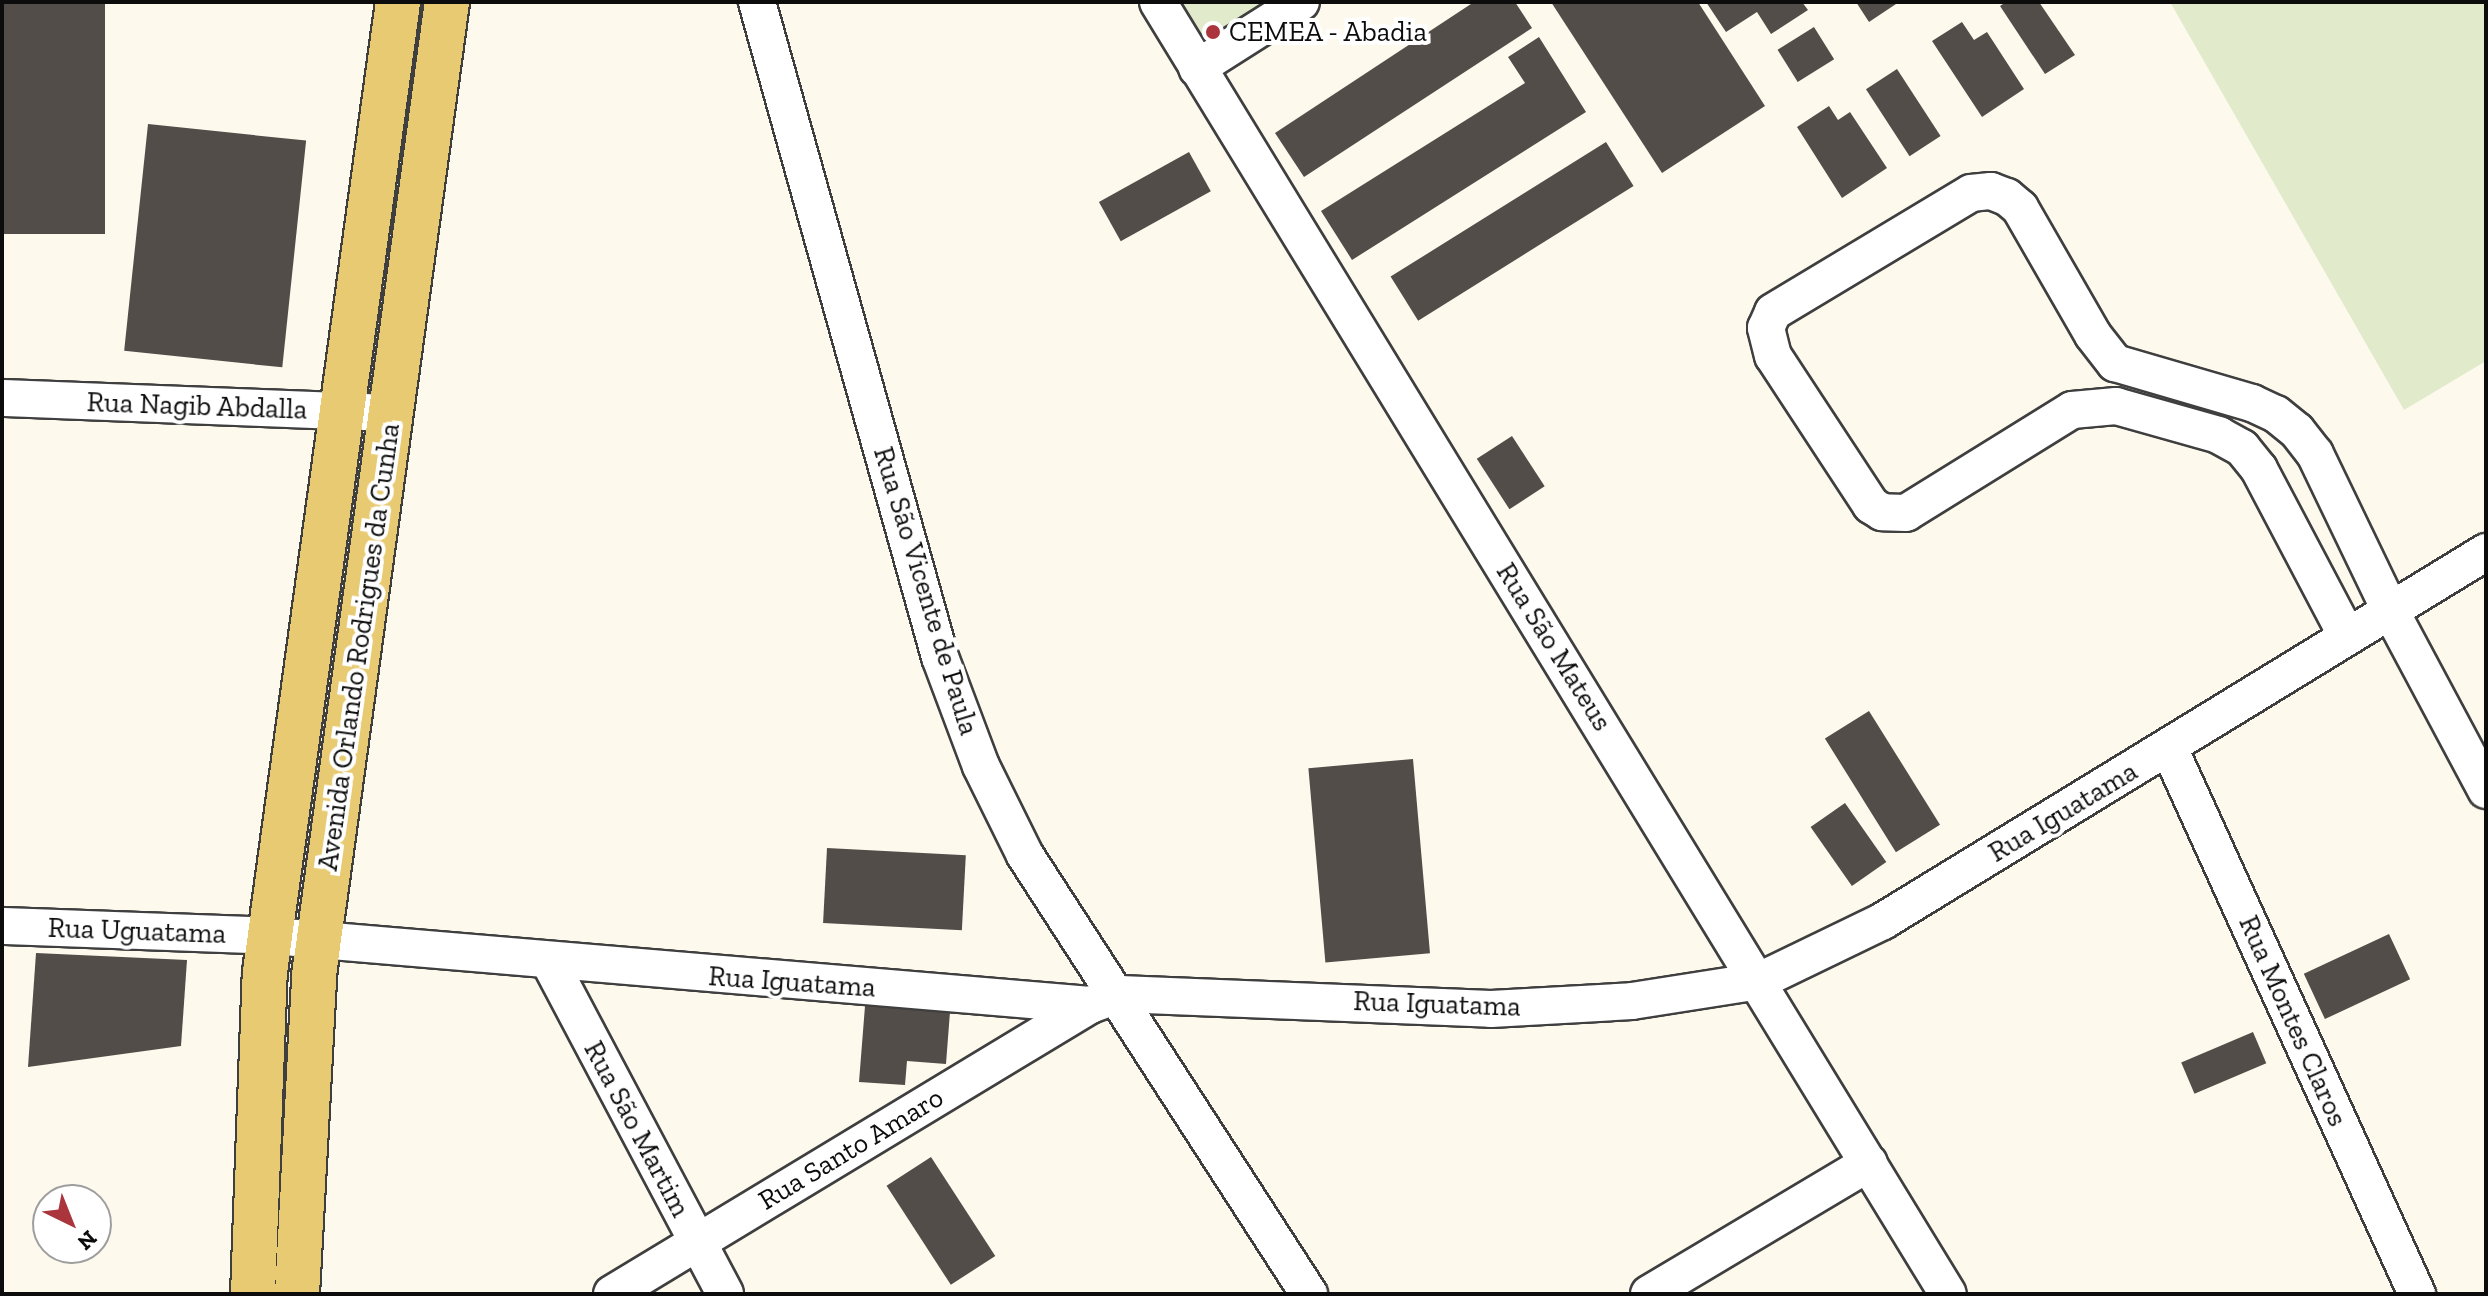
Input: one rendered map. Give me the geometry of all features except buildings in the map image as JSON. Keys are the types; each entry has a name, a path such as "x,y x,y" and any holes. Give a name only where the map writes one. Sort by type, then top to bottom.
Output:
{"main road":[{"name":"Avenida Orlando Rodrigues da Cunha","path":"253,1294 265,972 273,936 346,412 398,2"},
{"name":"Avenida Orlando Rodrigues da Cunha","path":"297,1294 318,939 447,2"}],"street":[{"name":"Rua São Vicente de Paula","path":"757,2 940,657 981,766 1025,855 1105,999 1309,1294"},
{"name":"Rua São Mateus","path":"1158,2 1948,1294"},
{"path":"1197,68 1301,2"},
{"path":"2347,636 2259,469 2242,448 2219,435 2116,406 2072,410 1906,513 1882,512 1871,505 1773,356 1766,328 1773,312 1971,193 1991,191 2007,197 2020,208 2093,335 2115,363 2252,403 2276,414 2297,431 2315,454 2390,610 2486,790"},
{"name":"Rua Nagib Abdalla","path":"2,398 392,413"},
{"name":"Rua Iguatama","path":"273,936 550,963 1105,999 1491,1009 1632,1001 1759,981 1883,921 2486,552"},
{"name":"Rua Montes Claros","path":"2169,748 2417,1294"},
{"name":"Rua Uguatama","path":"2,926 273,936"},
{"name":"Rua São Martim","path":"550,963 725,1294"},
{"name":"Rua Santo Amaro","path":"612,1294 1105,999"},
{"path":"1649,1294 1869,1163"}],"green space":[{"name":"CEMEA - Abadia","path":"1163,2 1296,2 1198,62"},
{"path":"2170,2 2486,2 2486,361 2404,410"}],"place":[{"name":"CEMEA - Abadia","path":"1213,32"}]}
